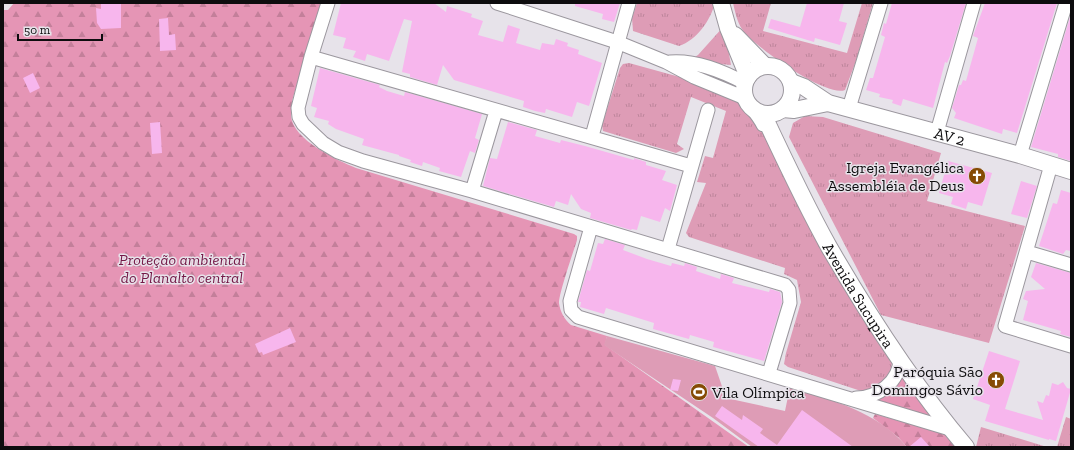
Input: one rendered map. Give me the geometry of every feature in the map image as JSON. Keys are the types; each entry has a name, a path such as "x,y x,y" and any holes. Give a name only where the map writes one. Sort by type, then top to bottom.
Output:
{"street":[{"path":"328,3 311,57 298,108 303,124 323,143 338,152 363,161 472,191 776,282 785,286 789,290 790,303 769,373"},
{"path":"497,3 617,42 666,62 698,65 729,74 744,88 752,109 763,114 774,114 781,111"},
{"path":"592,136 629,3"},
{"path":"849,108 881,3"},
{"path":"937,132 974,3"},
{"path":"1020,155 1066,3"},
{"path":"717,4 728,28 744,88 747,106 757,116 777,163 842,282 899,363 894,379 882,391 870,397 852,399"},
{"path":"728,28 765,66"},
{"path":"311,57 496,111 592,136 691,166"},
{"path":"744,88 755,70 765,66 780,69 791,82 792,97 781,111 771,131"},
{"name":"AV 2","path":"791,82 804,87 828,103 1020,155 1071,171"},
{"name":"AV 2","path":"781,111 828,103"},
{"path":"668,250 708,110"},
{"path":"472,191 496,111"},
{"name":"Avenida Sucupira","path":"763,114 829,246 899,363 946,428 966,447"},
{"path":"1051,165 1005,326 1071,346"},
{"path":"591,227 570,301 571,310 578,317 769,373 946,428"},
{"path":"1026,252 1071,265"}],"green space":[{"name":"Proteção ambiental do Planalto central","path":"14,3 321,3 292,101 291,116 299,133 317,148 356,168 577,236 559,303 560,310 567,321 571,325 607,336 605,345 749,447 3,447 3,10 8,10"},
{"path":"637,3 715,3 710,16 697,35 679,46 633,31 632,18"},
{"path":"733,3 771,3 763,31 847,53 862,3 873,3 856,61 845,90 836,90 807,79 760,47 740,26"},
{"path":"724,26 731,65 688,61 698,55"},
{"path":"629,63 687,79 741,99 757,116 892,363 890,375 886,381 868,390 861,391 788,367 784,364 801,302 797,280 784,274 785,268 689,237 686,233 706,183 697,182 705,156 713,158 726,111 691,97 677,144 684,149 676,153 603,131 602,125 620,68 623,64"},
{"path":"805,116 823,117 941,153 927,201 1025,226 989,343 881,315 789,137 793,123"},
{"name":"Vila Olímpica","path":"607,336 715,366 726,398 785,411 790,387 838,403 882,424 907,447 752,447 713,418 604,345"},
{"path":"899,369 937,423 875,400"},
{"path":"875,414 944,434 955,447 907,447 898,437 873,418"},
{"path":"1066,417 1071,419 1071,447 1057,447"},
{"path":"981,427 1047,447 976,447"}],"building":[{"path":"101,3 121,3 121,28 101,29 97,23 96,8 101,9"},
{"path":"341,3 434,3 446,12 447,6 472,14 471,17 483,21 478,35 503,42 508,25 520,29 516,43 540,50 542,43 554,45 556,39 568,43 567,46 579,50 578,54 602,63 589,106 577,102 572,117 546,109 545,113 535,111 523,107 524,101 454,80 443,65 437,85 410,77 410,74 402,72 412,21 404,19 389,61 367,54 365,61 353,57 356,51 343,48 346,38 333,35"},
{"path":"575,3 620,3 614,22 602,19 603,14 575,6"},
{"path":"807,3 844,3 839,21 847,23 840,45 815,38 814,42 768,28 771,19 800,27"},
{"path":"892,3 966,3 950,56 947,63 945,62 933,108 903,99 901,106 892,103 893,100 879,97 880,94 866,90 870,78 873,78 885,37 881,35 884,23 886,24"},
{"path":"985,3 1057,3 1017,133 1003,129 1002,134 954,118 956,113 952,108 959,85 961,85 963,80 966,81 978,38 973,36"},
{"path":"1071,14 1071,161 1058,157 1058,154 1031,147"},
{"path":"168,18 169,35 175,34 176,50 160,51 159,19"},
{"path":"320,68 380,85 379,87 387,91 404,96 405,92 482,114 475,138 479,140 475,153 470,151 461,177 439,171 440,168 423,162 422,166 410,162 411,160 399,155 362,145 364,139 336,129 328,124 329,121 314,117 317,108 311,106"},
{"path":"33,73 40,88 30,93 23,78"},
{"path":"160,122 162,153 152,154 150,123"},
{"path":"508,122 537,130 535,136 560,143 561,140 634,160 634,158 646,162 646,165 666,171 662,180 677,185 670,211 665,208 660,222 641,216 637,230 631,230 590,218 591,213 581,209 571,194 568,205 556,201 554,207 483,186 490,158 497,159"},
{"path":"948,161 992,173 982,206 968,202 966,209 951,204 953,197 939,193"},
{"path":"1021,181 1037,186 1027,218 1011,214"},
{"path":"1061,190 1071,193 1071,251 1066,250 1063,254 1039,246 1053,203 1057,204"},
{"path":"605,239 625,245 623,250 647,259 671,266 672,263 684,266 685,263 697,267 696,271 720,279 721,274 734,278 732,283 769,292 770,289 780,292 782,302 764,361 713,347 714,342 690,335 689,339 653,329 654,323 606,308 604,314 580,307 581,302 578,302 587,270 590,271 598,243 603,244"},
{"path":"1036,263 1071,273 1071,337 1060,334 1061,331 1023,320 1028,301 1023,299 1026,291 1045,289 1031,277"},
{"path":"290,328 296,342 263,355 262,352 259,353 255,344"},
{"path":"989,351 1020,361 1005,409 1043,420 1037,401 1043,403 1046,395 1049,396 1052,383 1058,385 1063,382 1067,388 1071,389 1056,441 985,421 990,405 973,399"},
{"path":"673,379 681,380 678,391 670,390"},
{"path":"722,406 742,420 743,415 763,429 760,433 777,445 802,410 853,447 759,447 715,416"},
{"path":"921,437 930,447 909,447"}],"place":[{"name":"Igreja Evangélica Assembléia de Deus","path":"977,176"},
{"name":"Paróquia São Domingos Sávio","path":"996,380"},
{"name":"Vila Olímpica","path":"699,392"}]}
